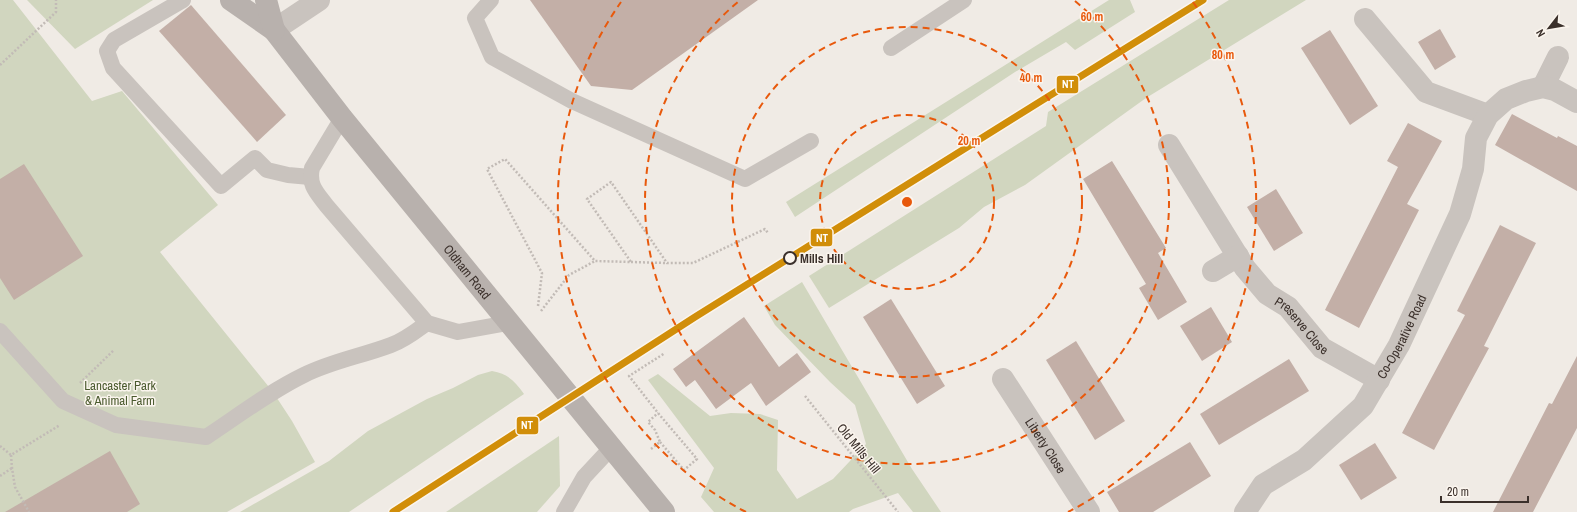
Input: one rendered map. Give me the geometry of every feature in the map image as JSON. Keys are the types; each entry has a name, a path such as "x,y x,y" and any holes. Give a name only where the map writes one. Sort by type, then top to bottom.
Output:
{"main road":[{"path":"231,0 274,30"},
{"path":"266,0 274,30"},
{"name":"Oldham Road","path":"274,30 342,118 664,512"}],"street":[{"path":"274,30 319,0"},
{"path":"1365,18 1426,92 1488,114"},
{"path":"1543,88 1558,57"},
{"name":"Co-Operative Road","path":"1245,512 1263,485 1304,460 1363,406 1379,380 1399,345 1460,214 1473,169 1476,138 1488,114 1506,99 1526,90 1543,88 1555,90 1577,102"},
{"name":"Preserve Close","path":"1169,145 1245,268 1267,294 1288,307 1322,348 1379,380"},
{"path":"1213,271 1238,256"},
{"name":"Liberty Close","path":"1002,379 1089,512"}],"lane":[{"path":"183,0 114,40 106,51 113,68 221,186 255,158 267,170 288,175 310,177"},
{"path":"491,0 475,18 492,57 572,101 745,179 811,141"},
{"path":"891,48 964,0"},
{"path":"342,118 312,168 310,177 314,189 326,205 427,323 458,332 508,323"},
{"path":"0,331 63,401 116,425 206,438 273,392 305,374 347,358 392,345 409,336 427,323"},
{"path":"564,512 584,477 612,448"}],"path":[{"path":"0,65 56,12 56,0"},
{"path":"538,306 542,274 487,169 505,159 595,261"},
{"path":"631,262 587,199 611,182 668,263"},
{"path":"541,310 568,275 595,261 693,263 765,229 768,233"},
{"path":"11,455 63,424 63,401 114,350"},
{"path":"658,413 648,422 655,430 660,442 684,470 697,459 629,376 665,353"},
{"name":"Old Mills Hill","path":"805,396 898,512"},
{"path":"651,449 660,442"},
{"path":"0,446 11,455 15,487 29,512"},
{"path":"0,476 12,468"}],"green space":[{"name":"Lancaster Park & Animal Farm","path":"0,0 13,0 92,101 122,91 218,205 160,252 273,392 292,421 315,462 227,512 0,512"},
{"path":"27,0 153,0 75,49"},
{"path":"1109,0 1130,0 1135,12 1075,50 1066,42 1015,72 795,217 786,202"},
{"path":"1229,0 1306,0 1146,98 1025,185 984,207 959,228 829,308 809,276 1046,126 1048,112"},
{"path":"802,282 912,469 941,512 913,512 898,493 853,509 849,512 714,512 701,497 714,468 648,380 658,374 710,416 731,413 760,414 778,420 777,470 797,499 833,479 866,444 855,405 830,382 775,325 764,306"},
{"path":"492,371 507,376 524,394 349,512 240,512 329,461 368,431 427,399 478,375"},
{"path":"559,436 560,486 537,512 446,512"}],"building":[{"path":"530,0 758,0 632,90 591,86"},
{"path":"191,5 286,115 257,142 159,31"},
{"path":"1440,29 1456,57 1435,70 1418,42"},
{"path":"1330,30 1378,106 1350,125 1301,48"},
{"path":"1512,114 1557,138 1558,136 1577,146 1577,191 1495,145"},
{"path":"1408,123 1442,141 1407,204 1419,210 1359,328 1325,310 1398,167 1387,161"},
{"path":"1112,161 1166,248 1158,253 1187,302 1158,320 1139,288 1146,284 1083,179"},
{"path":"24,164 83,256 14,300 0,278 0,179"},
{"path":"1276,189 1303,233 1274,251 1247,207"},
{"path":"1500,225 1536,243 1484,346 1489,348 1434,450 1402,433 1465,315 1457,311"},
{"path":"891,299 945,386 917,404 863,317"},
{"path":"1211,307 1232,342 1202,361 1180,326"},
{"path":"744,317 779,367 797,353 811,372 766,406 751,383 716,409 695,380 686,387 673,369"},
{"path":"1076,341 1125,421 1095,440 1046,360"},
{"path":"1577,356 1577,428 1533,512 1493,512 1549,403 1552,404"},
{"path":"1289,359 1309,391 1219,445 1200,414"},
{"path":"1190,442 1211,476 1153,512 1119,512 1107,492"},
{"path":"1375,443 1397,478 1361,500 1339,465"},
{"path":"110,451 140,504 127,512 5,512"}],"transit line":[{"name":"NT","path":"393,512 695,317 1203,0"}],"place":[{"name":"Mills Hill","path":"790,258"}]}
